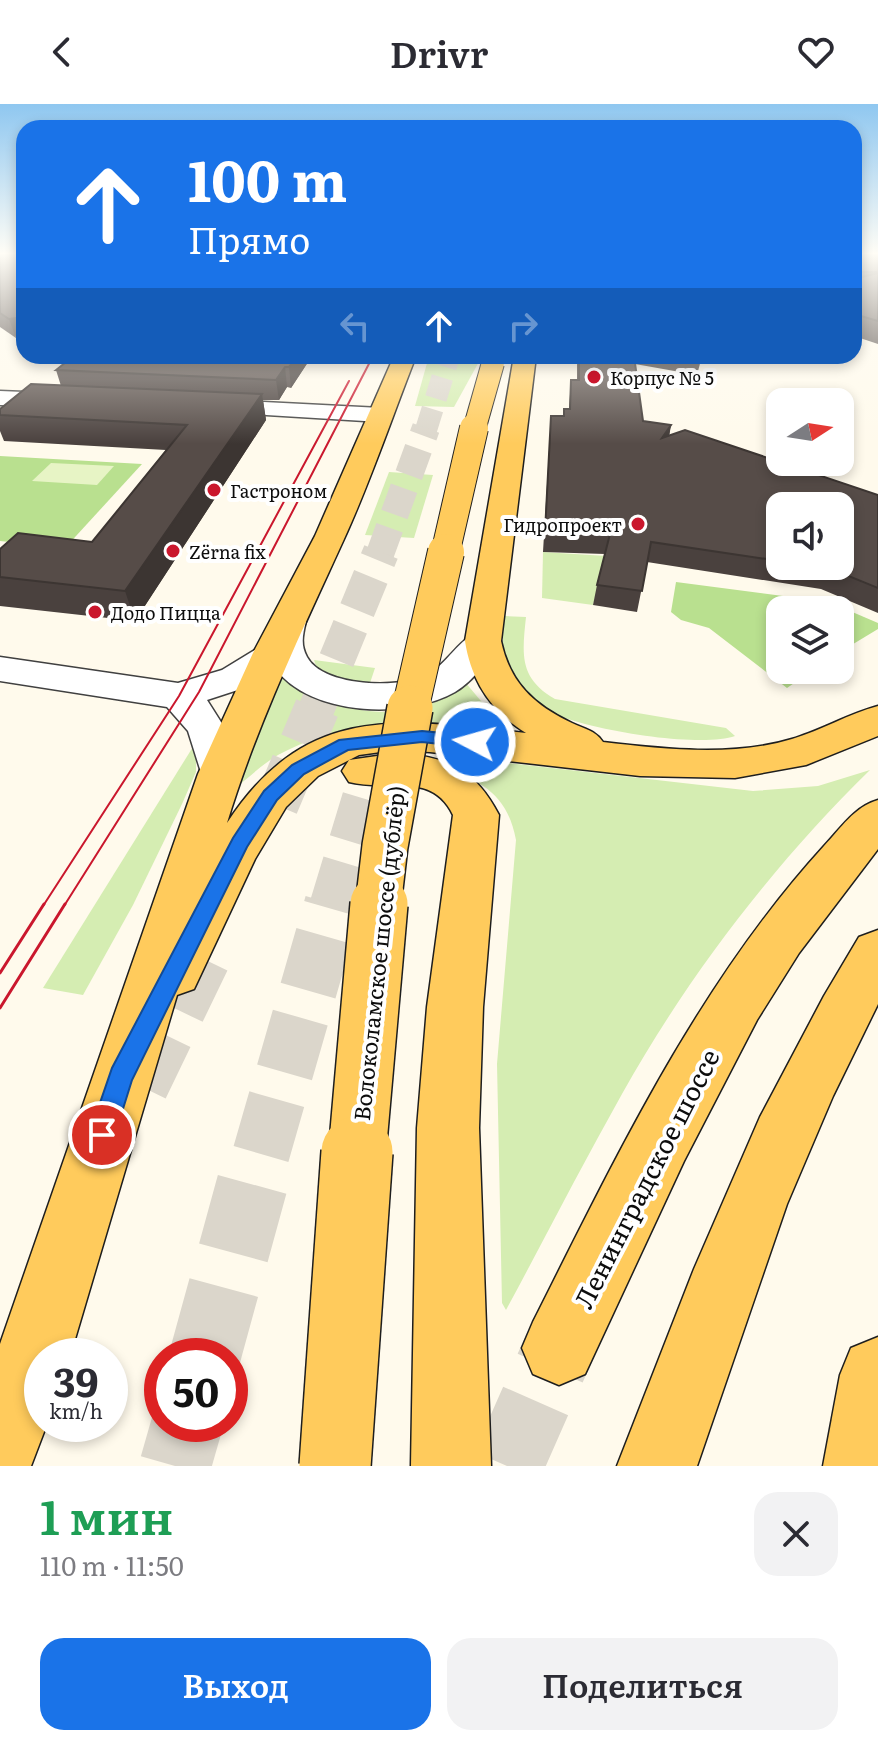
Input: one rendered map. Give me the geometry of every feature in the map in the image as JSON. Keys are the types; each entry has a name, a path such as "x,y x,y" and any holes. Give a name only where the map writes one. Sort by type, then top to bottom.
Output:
{"main road":[{"path":"0,1446 39,1338 220,774 280,637 330,536 402,364"},
{"name":"Волоколамское шоссе (дублёр)","path":"335,1466 367,1018 385,846 408,715 477,416 502,364"},
{"path":"505,364 483,641 484,663 490,678 520,711 566,738 625,759"},
{"path":"121,1077 239,843 271,796 298,769 322,754 369,739 422,736 625,759 701,763 771,760 810,751 878,719"},
{"path":"254,823 315,787 346,774 375,769 409,769 440,775 458,785 471,799 476,815 455,1007 448,1128 451,1466"},
{"name":"Ленинградское шоссе","path":"559,1348 668,1122 729,1018 812,894 878,817"},
{"path":"657,1466 697,1350 812,1071 878,953"},
{"path":"863,1466 878,1375"}],"street":[{"path":"0,398 105,402"},
{"path":"179,405 381,415"},
{"path":"0,669 179,696 236,678 280,637 288,660 298,673 341,693 395,696 435,686 465,664 483,641"},
{"path":"179,696 191,706 218,746 220,774"}],"green space":[{"path":"427,364 478,364 454,407 415,406"},
{"path":"0,456 142,464 65,548 0,541"},
{"path":"51,463 114,466 97,485 32,481"},
{"path":"389,472 433,475 414,538 365,535"},
{"path":"543,552 606,556 593,605 542,598"},
{"path":"676,582 783,596 766,596 766,672 709,628 681,620 671,612"},
{"path":"854,613 878,623 878,629 854,644"},
{"path":"505,616 526,617 524,654 529,674 543,691 555,699 726,728 735,736 690,740 626,733 538,708 515,689 506,669 503,648"},
{"path":"314,660 375,668 368,689 328,677"},
{"path":"282,678 336,704 376,712 416,708 439,700 465,682 507,732 390,726 335,733 278,755 229,793"},
{"path":"196,742 196,772 182,804 133,905 83,995 43,988"},
{"path":"439,755 753,791 818,786 870,770 766,883 675,1007 622,1094 506,1310 502,1303 497,1064 516,840 512,824 499,800 479,783 438,765"}],"building":[{"path":"64,364 291,364 285,367 276,380 56,370"},
{"name":"Гидропроект","path":"579,364 635,364 643,421 671,425 662,438 685,430 766,457 766,476 822,476 878,495 878,588 854,578 854,492 766,492 766,559 651,542 642,591 597,585 610,534 545,532 551,416 564,416 564,409 570,409 571,380 579,380"},
{"path":"31,384 262,394 125,591 0,577 0,549 18,533 92,542 187,425 0,415 0,409"}],"tunnel":[{"path":"426,430 447,364"},
{"path":"380,554 426,428"},
{"path":"316,710 381,552"},
{"path":"391,710 396,693"},
{"path":"276,805 317,708"},
{"path":"332,906 392,708"},
{"path":"261,1154 333,904"},
{"path":"140,1086 211,939"},
{"path":"210,1338 261,1152"},
{"path":"507,1466 559,1348"},
{"path":"175,1466 182,1442"}],"tram line":[{"path":"64,906 199,692 369,364"},
{"path":"43,906 179,696 349,381"},
{"path":"0,973 44,904"},
{"path":"0,1008 65,904"}],"place":[{"name":"Корпус № 5","path":"594,377"},
{"name":"Гастроном","path":"214,490"},
{"name":"Гидропроект","path":"638,524"},
{"name":"Zёrna fix","path":"173,551"},
{"name":"Додо Пицца","path":"95,612"}],"route":[{"path":"102,1135 121,1077 239,843 271,796 298,769 345,744 369,739 422,736 475,742"}]}
